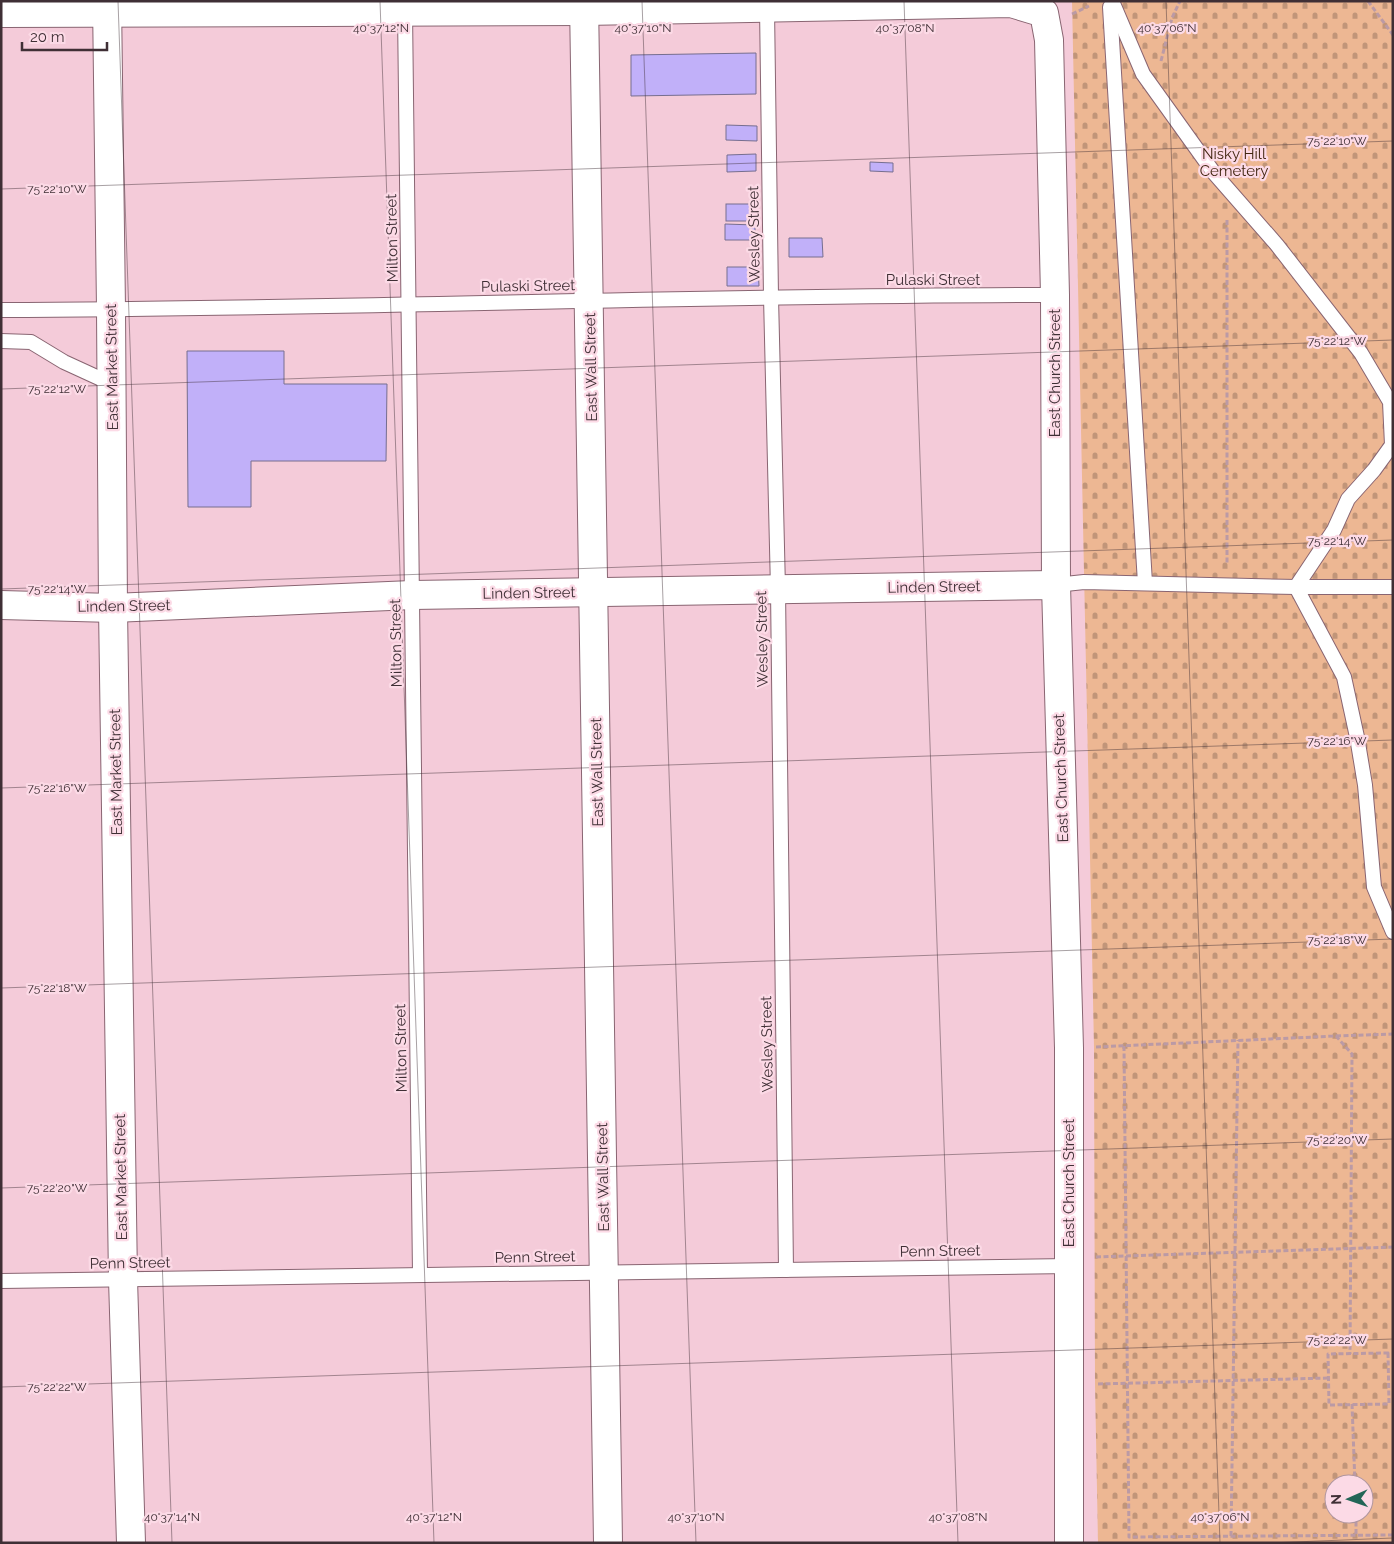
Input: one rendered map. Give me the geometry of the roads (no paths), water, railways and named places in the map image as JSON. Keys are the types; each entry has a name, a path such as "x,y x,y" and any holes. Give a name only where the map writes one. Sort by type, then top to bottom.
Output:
{"street":[{"name":"East Church Street","path":"767,8 1011,3 1044,13 1049,40 1055,295 1056,585 1069,1048 1069,1543"},
{"path":"1,13 107,7 356,6 405,11 584,6 767,8"},
{"name":"East Wall Street","path":"584,6 608,1543"},
{"name":"East Market Street","path":"107,7 122,1279 131,1543"},
{"name":"Linden Street","path":"1,605 113,608 412,595 1056,585"}],"lane":[{"path":"1111,1 1143,74 1214,173 1278,245 1361,353 1390,402 1392,445 1374,470 1348,499 1334,530 1296,587"},
{"path":"1111,1 1145,583"},
{"name":"Wesley Street","path":"767,8 778,589 786,1270"},
{"name":"Milton Street","path":"405,11 420,1274"},
{"name":"Pulaski Street","path":"1,310 590,302 771,297 1055,295"},
{"path":"1,341 31,342 64,362 112,384"},
{"path":"1056,585 1084,582 1393,588"},
{"path":"1296,587 1344,677 1365,785 1374,887 1393,932"},
{"name":"Penn Street","path":"1,1281 1070,1266"}],"park label":[{"name":"Nisky Hill Cemetery","path":"1234,162"}]}
